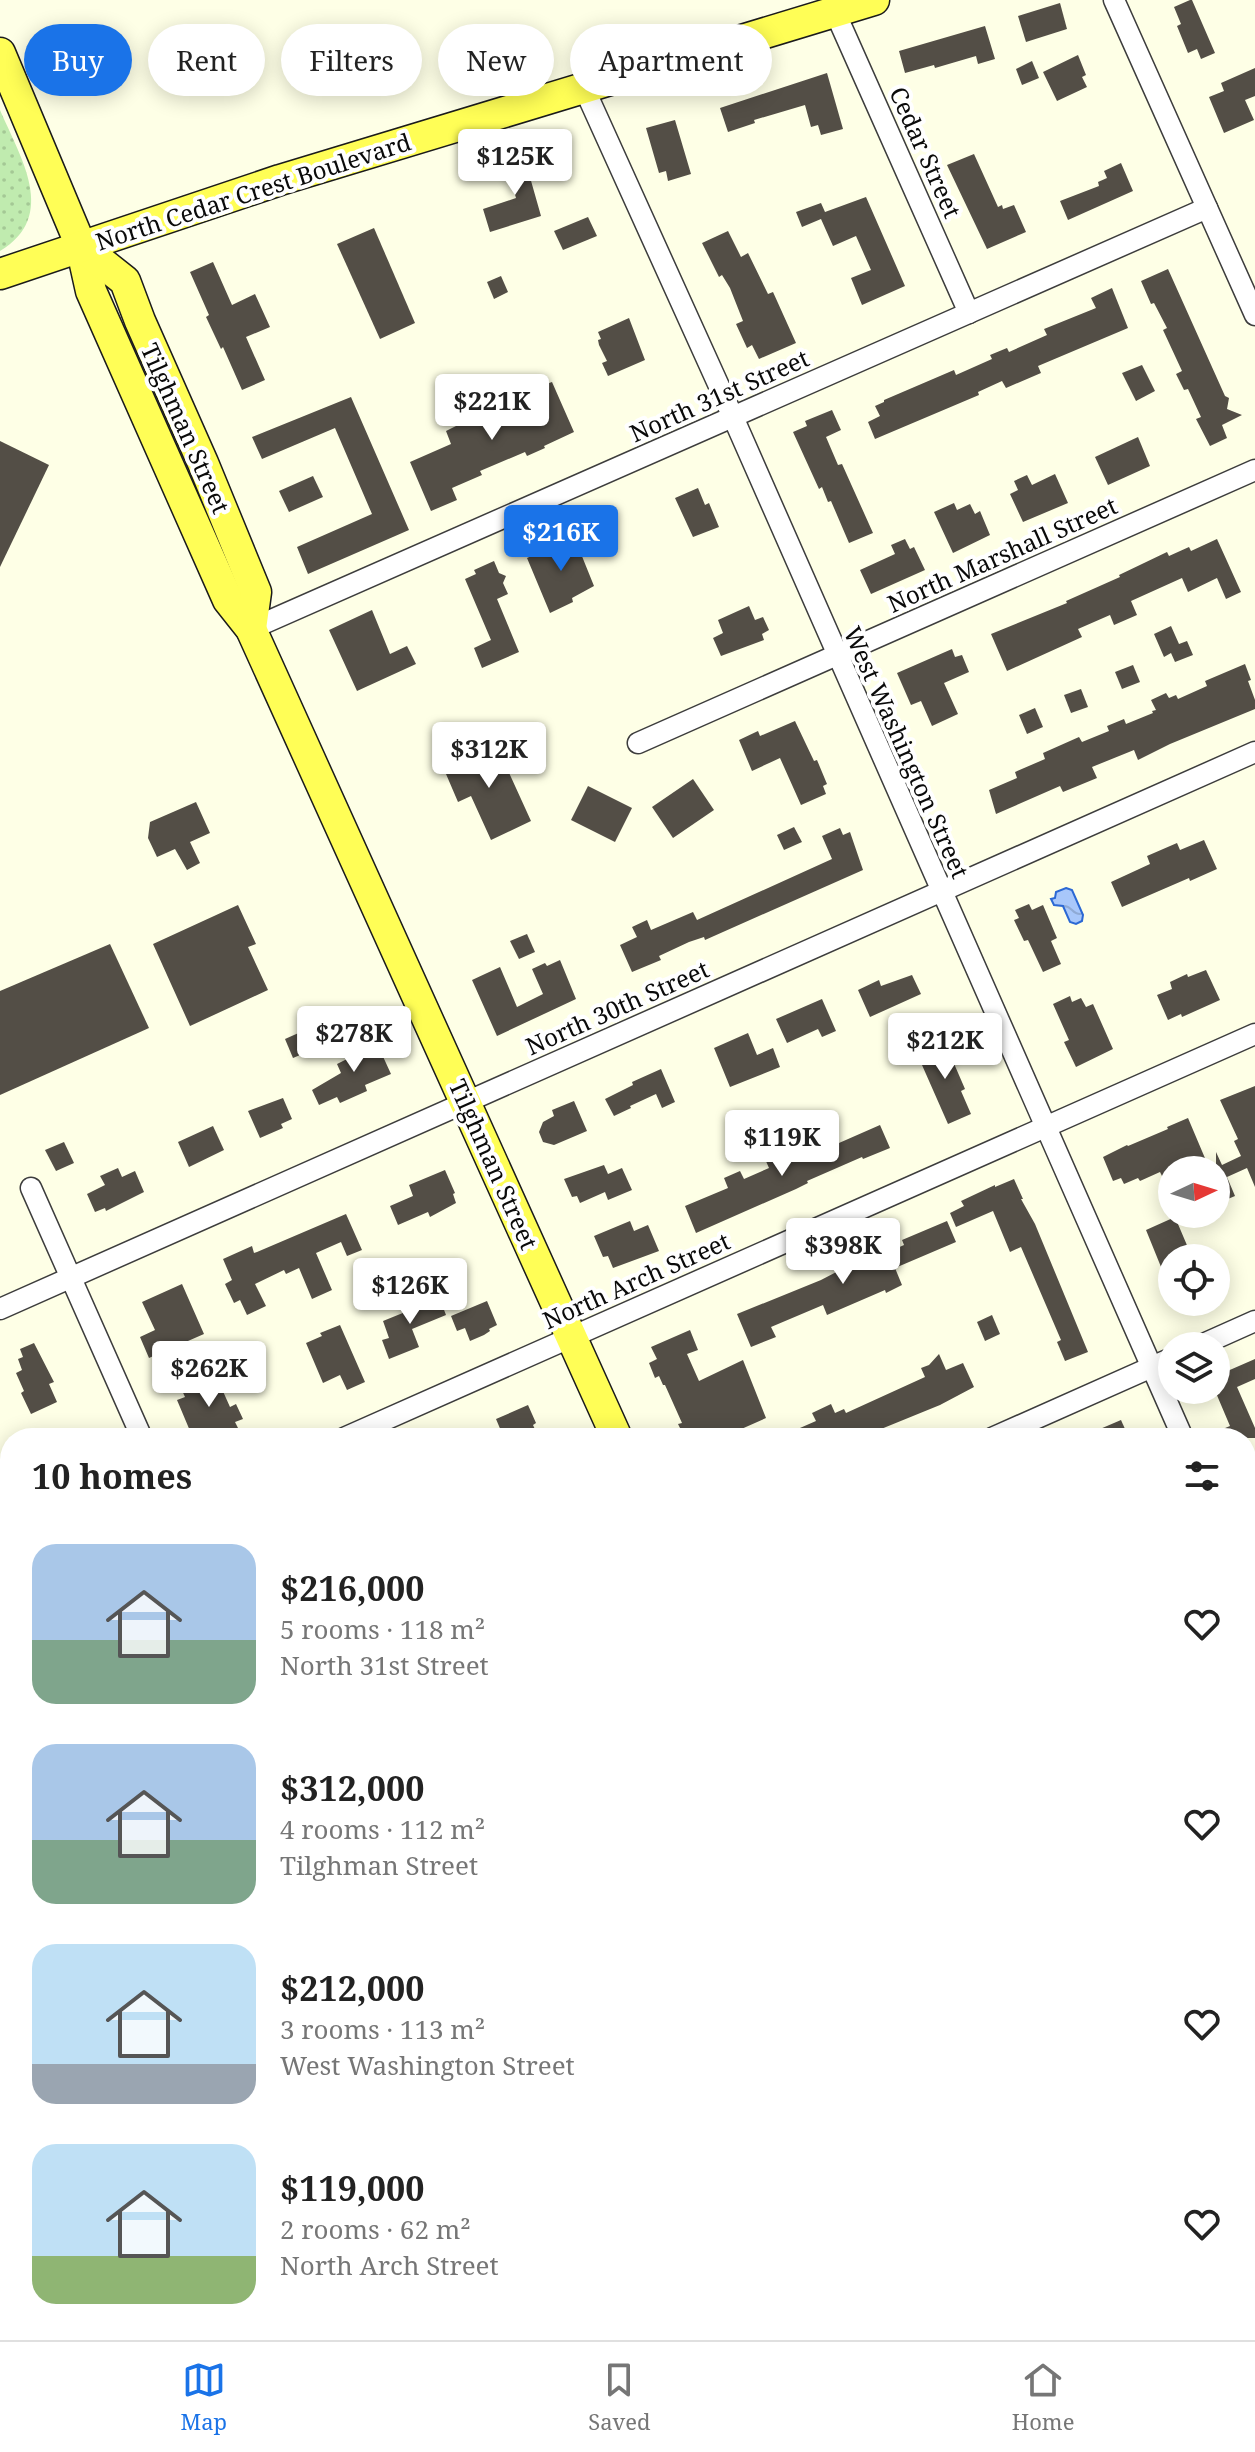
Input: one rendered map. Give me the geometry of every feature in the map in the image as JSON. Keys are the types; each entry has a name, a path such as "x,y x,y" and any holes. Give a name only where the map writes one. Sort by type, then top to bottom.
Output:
{"main road":[{"name":"North Cedar Crest Boulevard","path":"772,27 827,9 874,0"},
{"name":"Tilghman Street","path":"0,53 81,246 89,287 151,428 228,600 251,629 613,1428"},
{"name":"North Cedar Crest Boulevard","path":"0,274 280,180 570,92"}],"street":[{"path":"1114,0 1255,315"},
{"name":"Cedar Street","path":"827,9 969,313"},
{"name":"West Washington Street","path":"588,96 733,417 1178,1428"},
{"name":"North 31st Street","path":"251,629 1207,208"},
{"name":"North Marshall Street","path":"638,743 1255,470"},
{"name":"North 30th Street","path":"0,1309 1255,752"},
{"name":"North Arch Street","path":"367,1428 1255,1034"},
{"path":"31,1188 138,1428"},
{"path":"1230,1332 1255,1321"},
{"path":"1014,1428 1158,1364"}],"green space":[{"path":"0,110 24,166 31,203 28,221 18,237 0,251"}],"water":[{"path":"1066,888 1072,890 1083,915 1082,921 1076,924 1070,922 1063,906 1054,905 1051,899 1055,898 1056,892"}],"building":[{"path":"1190,0 1215,53 1201,59 1197,49 1188,53 1177,26 1181,24 1174,7"},
{"path":"1060,3 1067,29 1026,42 1018,16"},
{"path":"985,26 995,59 978,64 976,56 905,73 899,51"},
{"path":"1078,55 1087,87 1057,101 1043,72"},
{"path":"1032,61 1039,78 1022,85 1016,69"},
{"path":"1255,68 1255,96 1245,100 1254,120 1224,133 1209,97 1224,91 1221,83"},
{"path":"827,73 843,129 821,135 818,125 811,127 805,105 754,120 755,123 728,132 720,108 757,96 772,96 772,91"},
{"path":"675,120 691,174 668,181 666,171 659,173 646,128"},
{"path":"522,149 541,216 490,232 483,209 516,198 503,155"},
{"path":"974,154 998,207 1002,205 1003,209 1014,205 1026,232 987,249 947,165"},
{"path":"1121,163 1133,191 1068,220 1060,201 1099,186 1098,182 1107,178 1104,171"},
{"path":"866,197 905,286 862,305 851,278 871,270 856,236 833,246 821,219 802,227 796,212 821,203 825,212"},
{"path":"588,217 597,236 563,250 554,231"},
{"path":"374,228 415,323 380,339 337,244"},
{"path":"728,231 741,257 748,253 768,294 773,292 796,343 759,359 752,345 747,348 736,324 743,321 730,288 722,275 719,277 702,243"},
{"path":"213,262 232,305 255,294 270,327 246,337 265,380 242,390 206,317 209,315 190,272"},
{"path":"1168,269 1225,396 1229,398 1227,409 1242,415 1222,425 1227,438 1210,446 1196,419 1201,417 1188,389 1184,390 1176,374 1182,371 1163,330 1167,328 1141,281"},
{"path":"501,276 508,292 494,299 487,282"},
{"path":"1112,288 1128,328 1038,366 1041,373 1006,388 1002,381 978,392 979,395 875,439 868,422 880,416 875,406 884,400 954,370 956,375 992,359 990,355 1007,348 1009,352 1047,335 1044,329 1096,308 1091,298"},
{"path":"629,318 645,360 608,376 602,363 607,361 599,345 598,340 601,339 598,332"},
{"path":"1142,365 1155,391 1136,401 1122,373"},
{"path":"552,382 574,432 527,456 525,452 480,471 482,475 452,488 457,500 431,511 410,462 451,444 446,431 468,420 467,416 491,410 526,395 524,392"},
{"path":"351,397 409,530 308,574 297,547 372,514 335,428 262,459 252,437"},
{"path":"832,410 841,430 826,437 838,465 842,464 873,533 849,543 831,501 828,502 822,487 819,489 793,432 807,426 805,421"},
{"path":"1138,437 1150,466 1108,485 1095,457"},
{"path":"0,441 49,465 0,567"},
{"path":"1055,474 1068,503 1023,522 1010,494 1018,490 1014,481 1027,475 1032,485"},
{"path":"313,476 323,497 289,512 279,491"},
{"path":"698,488 705,505 709,503 719,527 693,537 675,498"},
{"path":"954,503 957,510 970,504 975,514 980,511 990,535 953,553 934,512"},
{"path":"573,534 594,586 572,598 573,602 550,613 527,558"},
{"path":"905,539 910,549 914,547 925,570 871,594 860,570 895,554 891,545"},
{"path":"1217,539 1241,592 1226,599 1217,578 1188,592 1182,578 1131,601 1137,615 1114,625 1110,615 1078,629 1082,637 1007,671 991,634 1067,603 1167,552 1169,556 1189,547 1191,551"},
{"path":"494,561 499,573 506,576 503,583 508,594 497,599 519,652 482,668 474,648 491,640 465,579 476,574 474,570"},
{"path":"749,606 755,620 763,617 769,630 762,634 764,640 721,656 713,638 723,633 718,620"},
{"path":"372,610 390,654 407,646 416,664 357,691 329,630"},
{"path":"1171,626 1179,644 1187,641 1193,655 1175,662 1171,653 1164,657 1154,634"},
{"path":"952,649 955,657 962,655 969,672 944,683 958,714 932,726 921,701 911,705 897,673"},
{"path":"1245,664 1255,709 1138,760 1134,750 1092,767 1097,778 1063,792 1060,786 996,814 989,790 1017,778 1015,772 1045,759 1043,753 1079,737 1082,742 1109,731 1107,726 1124,719 1126,724 1153,713 1156,710 1151,700 1166,693 1169,698 1176,695 1178,699 1207,686 1205,681"},
{"path":"1133,665 1140,682 1122,689 1115,672"},
{"path":"1081,689 1088,707 1071,713 1064,695"},
{"path":"1035,708 1043,727 1027,734 1019,715"},
{"path":"795,721 827,784 823,786 826,794 801,805 780,758 752,771 739,740 758,731 760,736"},
{"path":"496,744 531,821 491,840 471,796 458,802 443,767"},
{"path":"693,779 714,810 673,838 652,807"},
{"path":"588,786 632,808 615,842 571,820"},
{"path":"196,802 210,833 190,842 200,863 187,870 175,849 157,857 148,838 150,822"},
{"path":"794,827 802,842 784,850 777,835"},
{"path":"840,828 843,835 850,832 863,870 705,940 704,937 689,942 659,956 661,960 632,972 620,945 637,937 632,927 647,920 651,930 693,912 697,920 832,859 822,836"},
{"path":"1204,840 1217,869 1122,907 1111,882 1150,864 1147,856 1177,843 1180,850"},
{"path":"1029,904 1032,910 1043,905 1057,938 1051,941 1061,964 1043,972 1028,940 1024,941 1014,920 1019,918 1015,910"},
{"path":"238,905 256,944 248,947 268,990 190,1026 153,944"},
{"path":"527,934 535,952 519,959 510,941"},
{"path":"110,944 149,1028 0,1095 0,991"},
{"path":"560,960 576,999 497,1036 472,980 500,967 517,1007 543,994 532,969"},
{"path":"1206,970 1220,1000 1168,1020 1157,995 1172,989 1170,982"},
{"path":"912,975 921,994 870,1017 858,990 879,980 881,986"},
{"path":"1070,996 1072,1002 1081,998 1086,1007 1093,1004 1113,1049 1076,1067 1064,1042 1069,1040 1053,1004"},
{"path":"822,999 836,1031 822,1037 818,1029 787,1043 776,1019"},
{"path":"303,1031 312,1050 293,1058 285,1039"},
{"path":"748,1033 757,1055 773,1048 780,1067 730,1087 714,1048"},
{"path":"372,1038 391,1074 365,1085 367,1091 340,1103 337,1097 319,1105 312,1090 341,1073 337,1064 351,1057 348,1050"},
{"path":"940,1039 965,1089 961,1091 971,1114 948,1124 922,1065 925,1064 919,1049"},
{"path":"661,1069 675,1102 662,1108 656,1094 614,1116 605,1099"},
{"path":"1255,1086 1255,1187 1247,1168 1230,1176 1230,1161 1241,1156 1234,1141 1238,1139 1220,1100"},
{"path":"283,1098 292,1119 281,1124 283,1128 260,1138 248,1111"},
{"path":"574,1101 587,1131 554,1145 543,1142 539,1132 543,1122 554,1116 552,1110"},
{"path":"1188,1118 1204,1156 1158,1156 1158,1173 1124,1184 1121,1178 1113,1181 1103,1157"},
{"path":"880,1125 890,1148 807,1181 796,1189 696,1233 685,1206 728,1188 724,1178 740,1171 744,1179 769,1168 765,1159 792,1147 797,1158"},
{"path":"213,1126 224,1150 189,1167 178,1142"},
{"path":"64,1142 74,1163 56,1171 45,1150"},
{"path":"604,1165 608,1174 622,1168 632,1190 608,1200 605,1192 580,1203 577,1196 572,1197 564,1179"},
{"path":"118,1168 122,1177 135,1171 144,1192 106,1211 105,1208 95,1212 87,1194 105,1185 100,1176"},
{"path":"445,1170 456,1203 430,1217 428,1212 398,1225 390,1206 413,1196 409,1185"},
{"path":"1014,1179 1088,1352 1065,1361 1057,1342 1061,1340 1021,1247 1010,1252 993,1211 956,1227 950,1213 964,1206 961,1201"},
{"path":"346,1214 362,1250 347,1256 341,1242 316,1253 332,1290 312,1299 299,1268 286,1274 284,1270 255,1284 266,1306 247,1315 240,1300 234,1303 225,1284 232,1280 223,1259 252,1246 254,1253 257,1252"},
{"path":"630,1221 634,1231 648,1225 659,1251 613,1268 608,1256 603,1257 594,1236"},
{"path":"947,1221 956,1242 895,1268 902,1285 827,1315 823,1305 771,1327 776,1337 751,1347 737,1314 844,1268 846,1271 904,1245 902,1240"},
{"path":"1158,1225 1158,1228 1180,1228 1186,1244 1158,1244 1158,1260 1146,1230"},
{"path":"182,1284 204,1334 149,1358 140,1337 155,1330 142,1302"},
{"path":"438,1294 446,1315 412,1329 419,1347 389,1359 382,1340 389,1338 383,1321 420,1306 419,1302"},
{"path":"487,1301 497,1325 470,1341 465,1328 457,1331 451,1316"},
{"path":"992,1315 1000,1334 985,1341 977,1322"},
{"path":"340,1325 365,1382 347,1390 340,1375 323,1383 306,1343"},
{"path":"690,1330 698,1350 687,1354 699,1381 743,1360 766,1418 744,1428 680,1428 678,1424 682,1423 665,1385 659,1376 655,1378 649,1363 657,1359 651,1347"},
{"path":"34,1343 54,1382 49,1384 57,1402 31,1414 16,1373 22,1370 18,1359 23,1357 20,1349"},
{"path":"939,1354 946,1370 963,1363 974,1387 884,1428 800,1428 816,1421 812,1413 831,1404 835,1413 844,1409 846,1413 925,1377 921,1368 929,1365"},
{"path":"1255,1359 1255,1379 1237,1387 1255,1428 1225,1428 1230,1426 1221,1404 1230,1404 1230,1370"},
{"path":"213,1369 230,1407 236,1404 243,1419 235,1422 238,1428 189,1428 177,1400 185,1397 179,1384"},
{"path":"528,1405 536,1423 534,1428 500,1428 496,1419"},
{"path":"1121,1420 1125,1428 1102,1428"}]}
